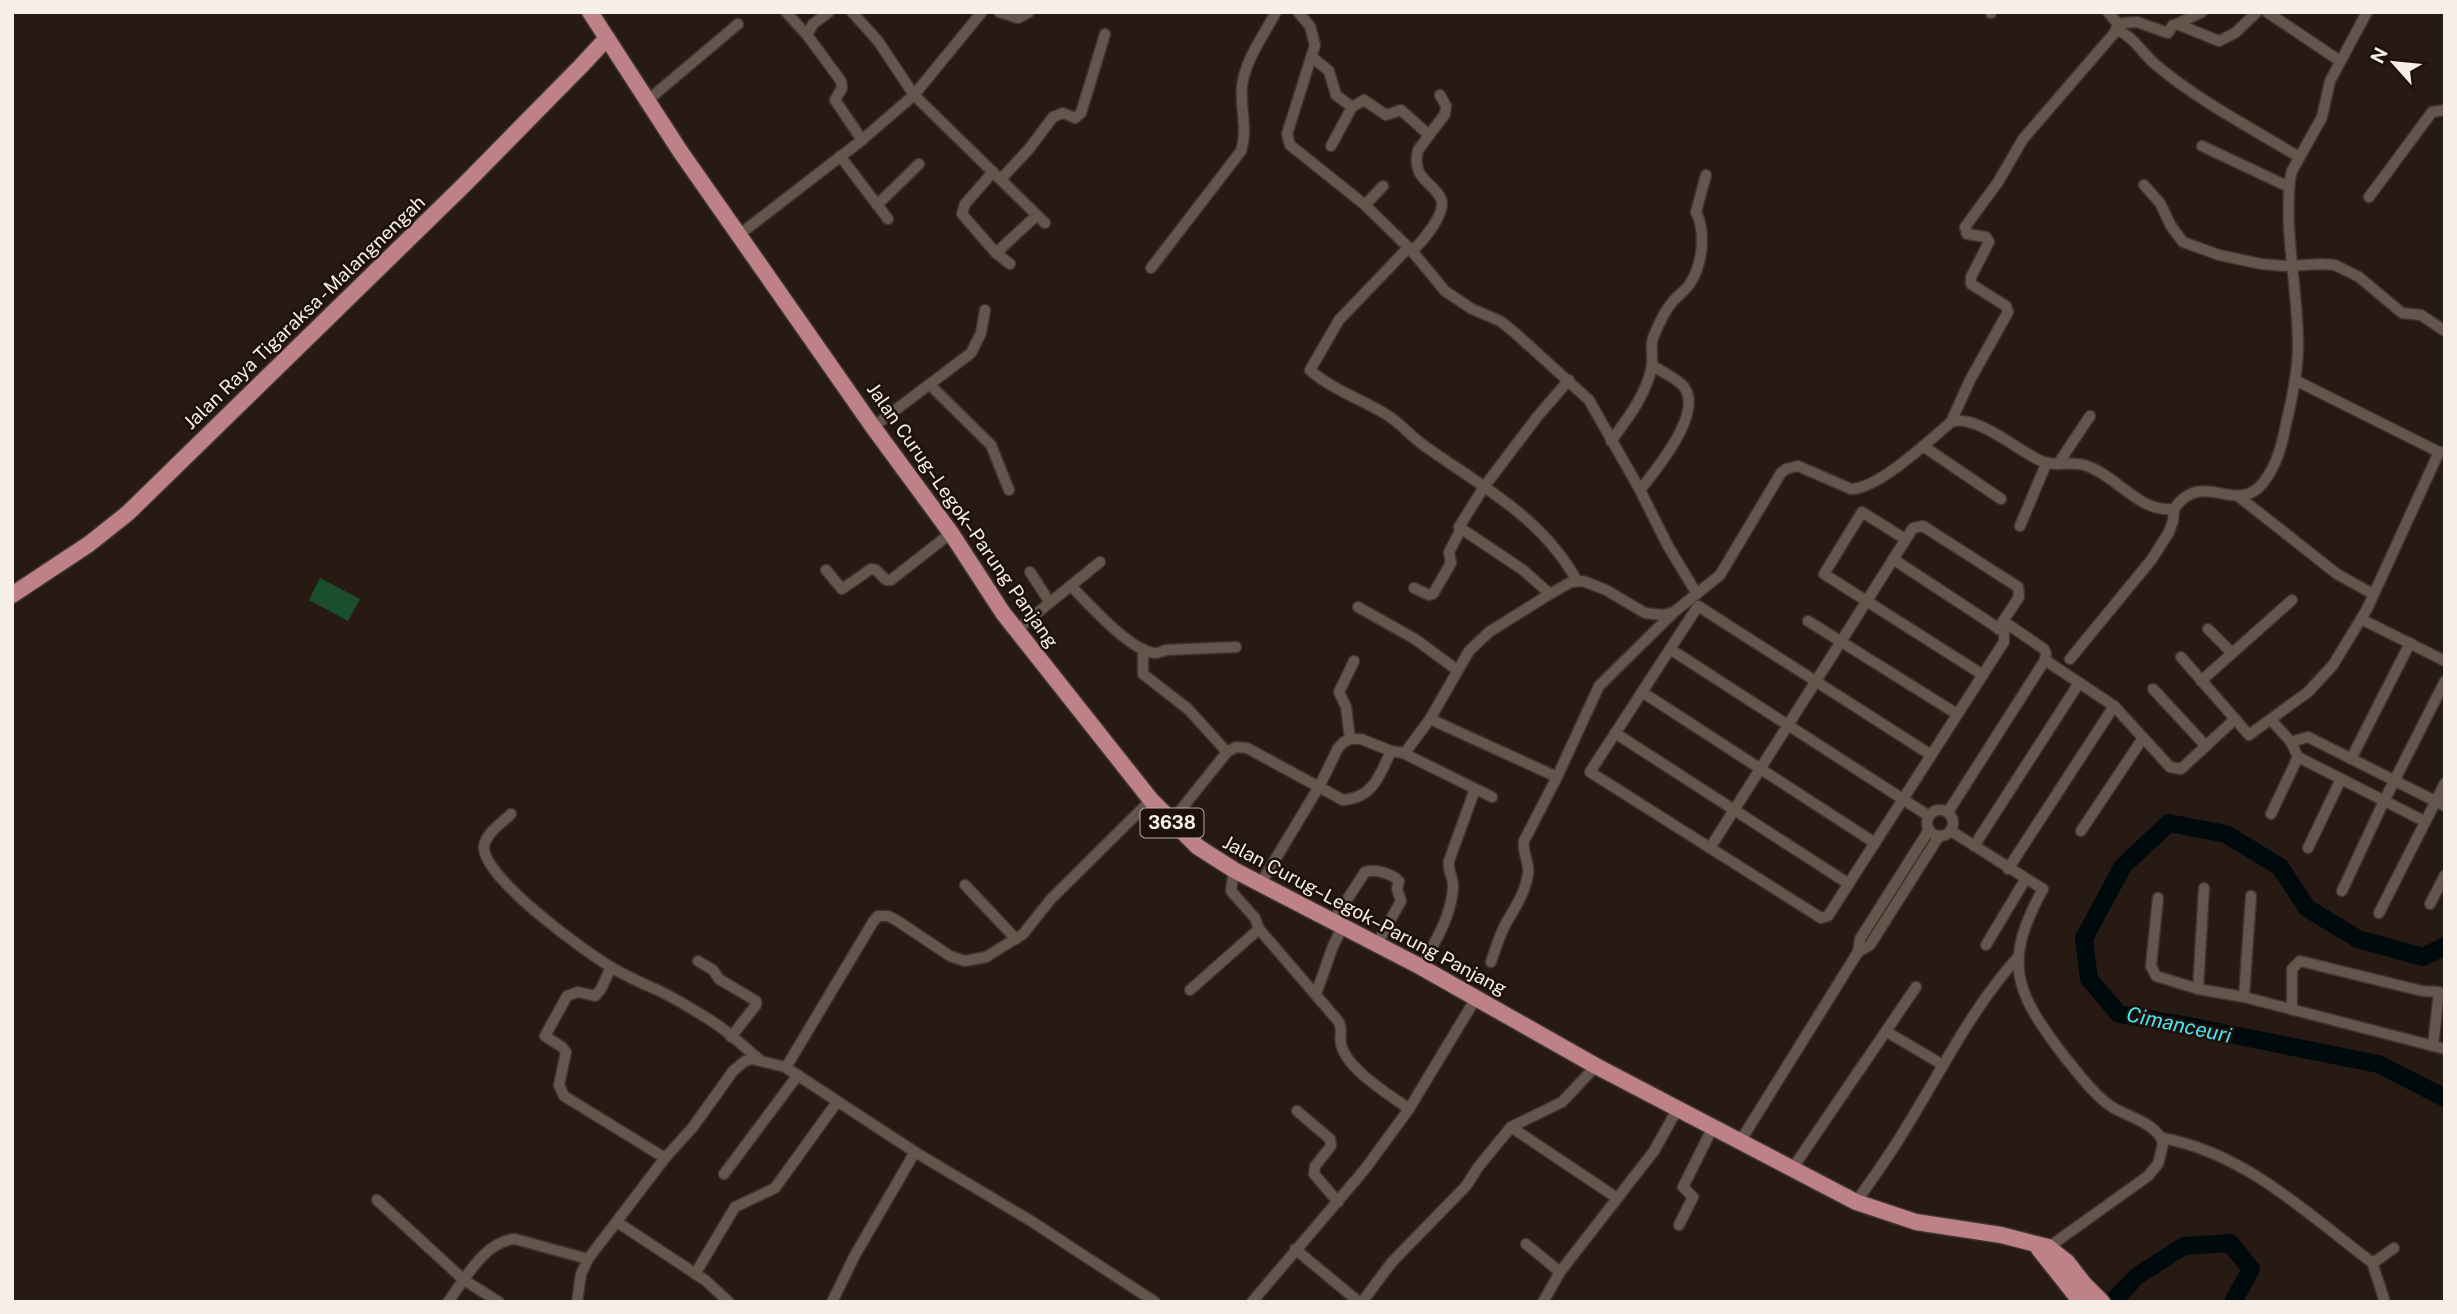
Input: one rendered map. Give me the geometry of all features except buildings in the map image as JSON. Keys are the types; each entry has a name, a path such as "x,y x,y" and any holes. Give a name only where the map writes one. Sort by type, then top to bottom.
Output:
{"main road":[{"name":"Jalan Curug–Legok–Parung Panjang","path":"590,12 680,151 873,427 951,533 1003,613 1151,800 1198,847 1234,870 1422,967 1596,1066 1856,1202 1916,1222 2001,1235 2042,1248 2067,1262 2080,1293"},
{"name":"Jalan Raya Tigaraksa - Malangnengah","path":"12,595 89,544 128,513 425,224 607,38"},
{"name":"3638","path":"2080,1293 2102,1302"}],"street":[{"path":"786,12 841,81 842,88 835,100 862,140"},
{"path":"807,35 813,24 830,12"},
{"path":"852,12 878,41 914,95 1040,219 996,253"},
{"path":"740,234 862,140 914,95 982,12"},
{"path":"999,12 1018,18 1029,12"},
{"path":"1151,268 1241,151 1245,137 1242,91 1244,75 1276,12"},
{"path":"1298,12 1313,34 1315,45 1287,134 1292,148 1365,205 1446,291 1472,309 1500,321 1589,400 1697,594"},
{"path":"2108,12 2118,27 2155,65 2217,108 2299,157"},
{"path":"1490,962 1498,939 1518,904 1526,880 1528,867 1523,850 1524,841 1599,686 1674,612 1710,585 1729,563 1780,473 1798,466 1851,489 1859,489 1877,481 1951,422 1970,380 2008,312 2006,306 1971,284 1971,277 1989,242 1986,237 1967,234 1967,224 1998,182 2023,139 2118,27 2131,21 2168,33 2173,25 2202,12"},
{"path":"2177,24 2219,41 2235,33 2257,12"},
{"path":"2267,12 2340,61"},
{"path":"2070,659 2156,553 2169,533 2174,509 2186,494 2196,491 2238,496 2252,493 2271,472 2281,449 2295,380 2298,347 2293,266 2289,247 2289,187 2292,171 2322,117 2330,81 2367,12"},
{"path":"649,100 738,24"},
{"path":"1010,264 996,253 964,217 962,210 965,204 1029,149 1053,117 1063,113 1075,118 1082,113 1105,34"},
{"path":"1312,58 1329,71 1336,95 1352,107"},
{"path":"1440,95 1446,111 1418,150 1417,163 1426,184 1439,196 1441,209 1422,242 1410,250 1339,320 1310,370 1344,392 1385,413 1427,448 1530,520 1557,550 1577,581"},
{"path":"1331,146 1352,107 1362,100 1386,115 1401,110 1429,135"},
{"path":"2369,197 2431,112 2445,110"},
{"path":"2202,146 2289,187"},
{"path":"840,156 888,219"},
{"path":"877,205 919,164"},
{"path":"1611,441 1637,405 1652,365 1652,342 1671,302 1690,284 1697,267 1702,233 1696,212 1706,175"},
{"path":"2144,185 2160,204 2183,242 2231,258 2261,264 2322,264 2345,269 2372,287 2402,313 2421,315 2445,331"},
{"path":"1365,205 1383,187"},
{"path":"873,427 971,353 981,333 985,310"},
{"path":"1640,489 1675,445 1688,407 1688,396 1684,387 1652,365"},
{"path":"1414,587 1429,595 1433,594 1451,563 1449,552 1461,529 1461,523 1484,487 1569,380"},
{"path":"2181,657 2249,735 2308,692 2333,665 2361,619 2442,452 2295,380"},
{"path":"930,385 991,445 1009,490"},
{"path":"2058,464 2090,416"},
{"path":"1951,422 1965,420 2046,464 2087,466 2141,501 2174,509"},
{"path":"1923,446 2001,499"},
{"path":"2020,526 2046,464"},
{"path":"2238,496 2337,574 2374,594"},
{"path":"1905,539 1862,512 1824,574 1983,675"},
{"path":"1710,848 1913,528 1923,526 2018,587 2019,597 2001,625"},
{"path":"1461,529 1522,570 1550,594"},
{"path":"826,570 842,589 871,569 876,570 884,579 891,580 951,533"},
{"path":"1893,559 2044,649 2046,654 2045,660 1948,812"},
{"path":"1016,630 1100,562"},
{"path":"1030,572 1049,601"},
{"path":"1403,753 1411,747 1430,719 1469,651 1489,632 1550,594 1577,581 1592,583 1645,613 1663,615 1674,612"},
{"path":"1071,586 1110,627 1143,649 1156,653 1166,650 1236,647"},
{"path":"2201,681 2292,600"},
{"path":"1931,755 1698,606 1590,772 1821,918 1828,916 2004,642 2001,625"},
{"path":"1358,607 1415,639 1457,670"},
{"path":"2361,619 2445,661"},
{"path":"1808,621 1957,714"},
{"path":"2208,629 2232,653"},
{"path":"2351,759 2410,643"},
{"path":"1143,649 1143,674 1188,709 1227,752"},
{"path":"1670,649 1929,816"},
{"path":"2045,660 2114,706 2175,770 2181,769 2235,719"},
{"path":"1350,739 1346,707 1339,692 1354,661"},
{"path":"2342,891 2394,780 2445,681"},
{"path":"1974,846 2080,683"},
{"path":"2152,689 2206,746"},
{"path":"1642,692 1875,843"},
{"path":"2008,869 2114,706"},
{"path":"1430,719 1557,777"},
{"path":"2270,720 2291,742 2298,757 2424,821"},
{"path":"1615,733 1849,884"},
{"path":"2291,742 2308,737 2440,804"},
{"path":"2081,831 2143,738"},
{"path":"1261,883 1320,785 1338,748 1350,739 1361,739 1403,753 1492,797"},
{"path":"1171,822 1227,752 1236,747 1247,748 1320,785 1343,800 1367,793 1379,778 1391,751"},
{"path":"2271,814 2298,757"},
{"path":"2308,848 2341,779"},
{"path":"2379,913 2424,821 2440,804 2445,783"},
{"path":"1422,967 1445,923 1453,886 1449,860 1475,789"},
{"path":"785,1067 878,916 888,916 896,920 934,947 965,961 985,957 1016,939 1077,873 1151,800"},
{"path":"1858,952 1870,945 1940,836 1951,831 1954,821 1948,812 1940,810 1929,816 1927,822 1932,834 1940,836"},
{"path":"511,814 486,840 485,851 492,868 523,902 611,967 679,1001 718,1025 759,1059 785,1067 1155,1302"},
{"path":"1741,1140 1858,952 1860,939 1929,830"},
{"path":"1951,831 2043,889 2026,919 2018,968 2024,995 2048,1035 2082,1079 2110,1106 2150,1127 2162,1138 2189,1143 2233,1163 2291,1199 2372,1262 2383,1302"},
{"path":"1234,870 1231,891 1255,918 1259,929 1339,1022 1342,1031 1340,1045 1357,1070 1409,1109"},
{"path":"1316,994 1338,923 1365,872 1375,871 1399,881 1397,889 1401,901 1377,944"},
{"path":"2430,904 2445,875"},
{"path":"1986,945 2025,880"},
{"path":"965,885 1016,939"},
{"path":"2198,989 2204,888"},
{"path":"2244,997 2251,896"},
{"path":"2158,898 2151,961 2152,972 2162,979 2244,997 2445,1049"},
{"path":"1190,990 1259,929"},
{"path":"1856,1202 1899,1139 1984,999 2018,957"},
{"path":"698,961 713,970 719,979 756,1001 756,1005 731,1037"},
{"path":"2291,1010 2292,968 2300,961 2422,991 2442,991 2432,1046"},
{"path":"611,967 595,996 578,992 565,998 545,1036 566,1052 559,1086 564,1096 664,1158"},
{"path":"1792,1169 1916,987"},
{"path":"1252,1302 1338,1202 1409,1109 1476,998"},
{"path":"1887,1032 1943,1065"},
{"path":"577,1302 581,1275 588,1259 664,1158 694,1127 733,1071 745,1060 759,1059"},
{"path":"1295,1249 1361,1302 1392,1262 1466,1186 1511,1127 1562,1102 1596,1066"},
{"path":"724,1174 798,1075"},
{"path":"695,1274 735,1207 775,1188 837,1102"},
{"path":"1543,1302 1560,1272 1654,1151 1678,1108"},
{"path":"1297,1111 1331,1141 1331,1146 1315,1166 1314,1174 1338,1202"},
{"path":"1511,1127 1617,1198"},
{"path":"1679,1225 1693,1197 1683,1187 1713,1127"},
{"path":"2042,1248 2148,1177 2161,1157 2162,1138"},
{"path":"832,1302 855,1255 915,1152"},
{"path":"377,1200 464,1280 499,1302"},
{"path":"617,1222 716,1288 729,1302"},
{"path":"448,1302 492,1247 504,1240 515,1239 588,1259"},
{"path":"1526,1244 1560,1272"},
{"path":"2372,1262 2394,1248"}],"green space":[{"path":"320,578 360,599 348,621 309,600"}],"waterway":[{"name":"Cimanceuri","path":"2445,946 2423,957 2358,939 2307,908 2280,867 2226,834 2169,823 2123,866 2084,938 2089,979 2119,1014 2378,1064 2445,1098"},
{"name":"Cimanceuri","path":"2112,1302 2137,1276 2184,1246 2230,1243 2251,1269 2233,1302"}]}
